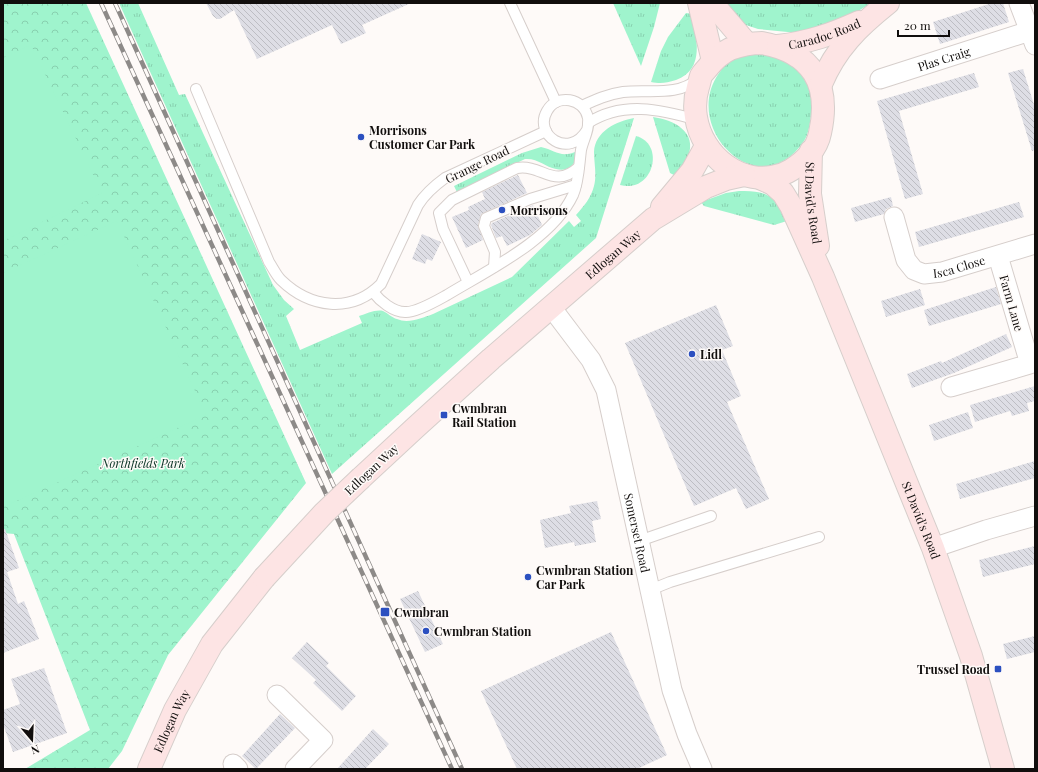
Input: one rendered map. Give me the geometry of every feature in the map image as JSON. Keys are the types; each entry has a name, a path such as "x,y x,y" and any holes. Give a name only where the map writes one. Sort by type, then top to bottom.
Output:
{"street":[{"name":"St David's Road","path":"699,3 707,68"},
{"path":"712,3 747,44"},
{"name":"Caradoc Road","path":"820,84 826,70 848,38 888,3"},
{"path":"1019,3 1033,38"},
{"name":"Caradoc Road","path":"778,46 801,43 828,36 870,18"},
{"name":"Plas Craig","path":"880,79 1033,38"},
{"name":"St David's Road","path":"753,177 787,172 800,165 819,138 822,124 820,84 810,67 796,54 778,46 762,43 747,44 729,50 707,68 696,93 694,109 699,131 706,146 718,159 732,170 773,184 783,193 791,206 824,277 933,548 971,656 1003,769"},
{"name":"Edlogan Way","path":"653,219 692,171 706,146"},
{"name":"St David's Road","path":"811,151 810,194 824,277"},
{"name":"Edlogan Way","path":"148,769 175,710 212,644 264,578 324,513 427,416 653,219 706,187 726,179 753,177"},
{"name":"Isca Close","path":"894,217 906,260 914,270 919,272 930,274 942,272 1035,244"},
{"name":"Farm Lane","path":"951,387 1030,364 998,256"},
{"name":"Somerset Road","path":"551,307 592,360 606,390 672,690 679,712 702,769"},
{"path":"933,548 986,530 1035,516"},
{"path":"277,696 323,740 300,767"}],"lane":[{"path":"510,3 556,102"},
{"path":"582,106 605,96 622,93 669,91 684,88 692,84 707,68"},
{"path":"196,89 269,262 280,279 296,293 327,304 343,304 373,292 389,307 406,312 422,308 494,267 530,243 552,224 565,208 576,185 580,167 581,151 588,127 586,111 582,106 570,100 556,102 547,111 544,118 544,125 550,137 556,142 563,144 571,144 578,141 588,127 597,117 611,112 627,109 644,108 663,111 697,120"},
{"name":"Grange Road","path":"373,292 381,284 386,275 418,205 423,197 436,184 445,178 546,131"},
{"path":"468,282 443,229 439,213 452,200 517,168 525,167 558,178 571,174 580,167"},
{"path":"494,267 495,252 484,226 486,218 530,199 576,185"},
{"path":"639,541 711,516"},
{"path":"650,590 670,582 819,537"}],"green space":[{"name":"Northfields Park","path":"3,3 86,3 306,483 168,655 122,751 108,769 25,769 90,730 14,534 3,533"},
{"path":"119,3 138,3 179,95 185,94 273,285 284,300 294,309 286,316 300,350 362,323 359,316 374,311 383,311 401,320 415,320 433,314 512,277 569,221 574,227 581,221 576,215 593,190 595,182 594,152 598,138 608,128 627,119 634,118 596,238 332,474"},
{"path":"613,3 660,3 641,66"},
{"path":"723,3 871,3 836,25 798,33 758,29 746,25 736,19"},
{"path":"686,13 692,14 697,42 697,52 692,68 685,75 676,80 664,83 651,82 661,51 668,37"},
{"path":"31,45 102,193 3,241 3,58"},
{"path":"757,52 771,54 782,58 799,71 805,78 811,99 810,125 804,141 786,160 766,166 747,163 730,153 717,136 710,116 710,94 719,73 736,57"},
{"path":"653,117 676,124 682,128 690,140 688,157 676,176 670,173"},
{"path":"636,136 645,141 651,148 653,157 652,167 647,176 641,182 631,186 620,185"},
{"path":"541,147 561,154 570,154 575,152 575,161 568,168 560,170 538,161 525,159 457,192 454,186 522,153"},
{"path":"739,191 763,193 769,196 783,212 787,221 774,225 704,206 701,202 726,193"},
{"path":"117,221 206,415 3,507 3,273"}],"building":[{"path":"206,3 411,3 362,25 366,33 341,44 332,25 257,59 234,10 220,19 217,19 213,16"},
{"path":"992,3 1003,3 1009,22 940,44 933,22"},
{"path":"1023,69 1035,108 1035,150 1032,151 1008,73"},
{"path":"974,73 979,87 899,111 923,194 905,199 877,101"},
{"path":"518,175 527,193 481,214 478,225 483,240 466,248 452,217 469,210 468,207 485,199 482,192"},
{"path":"891,197 893,206 886,209 884,214 855,222 851,208"},
{"path":"1019,202 1024,217 919,247 915,232"},
{"path":"533,205 542,225 530,235 507,246 502,236 496,238 491,225 492,223"},
{"path":"422,234 441,242 432,261 427,259 425,264 412,259"},
{"path":"996,287 1001,304 929,326 924,310"},
{"path":"920,289 925,305 886,317 881,301"},
{"path":"716,305 733,346 722,350 741,396 727,402 769,499 746,509 736,488 694,506 625,343"},
{"path":"1006,334 1012,347 954,373 912,388 907,374 941,361 942,363"},
{"path":"1035,386 1035,401 1027,403 1029,411 1012,416 1010,411 975,422 970,405"},
{"path":"968,412 973,428 934,441 929,425"},
{"path":"1035,461 1035,478 960,499 956,484"},
{"path":"597,501 601,519 592,521 596,542 575,546 574,542 545,548 540,520 571,513 569,506"},
{"path":"3,529 5,529 19,568 7,572 18,604 24,601 39,639 3,653"},
{"path":"1035,546 1035,564 983,577 979,560"},
{"name":"Cwmbran Station","path":"418,591 443,644 425,652 400,599"},
{"path":"611,632 667,755 637,769 517,769 481,691"},
{"path":"1035,636 1035,652 1007,659 1003,644"},
{"path":"307,642 329,663 326,666 356,696 342,711 313,683 316,680 292,658"},
{"path":"44,668 67,733 13,752 3,724 3,710 20,704 11,679"},
{"path":"280,714 295,728 256,769 242,756"},
{"path":"373,729 389,744 365,769 337,769"}],"railway":[{"path":"101,3 452,769"},
{"path":"115,3 462,769"}],"place":[{"name":"Morrisons Customer Car Park","path":"361,137"},
{"name":"Morrisons","path":"502,210"},
{"name":"Lidl","path":"692,354"},
{"name":"Cwmbran Rail Station","path":"444,415"},
{"name":"Cwmbran Station Car Park","path":"528,577"},
{"name":"Cwmbran","path":"385,612"},
{"name":"Cwmbran Station","path":"426,631"},
{"name":"Trussel Road","path":"998,669"}]}
